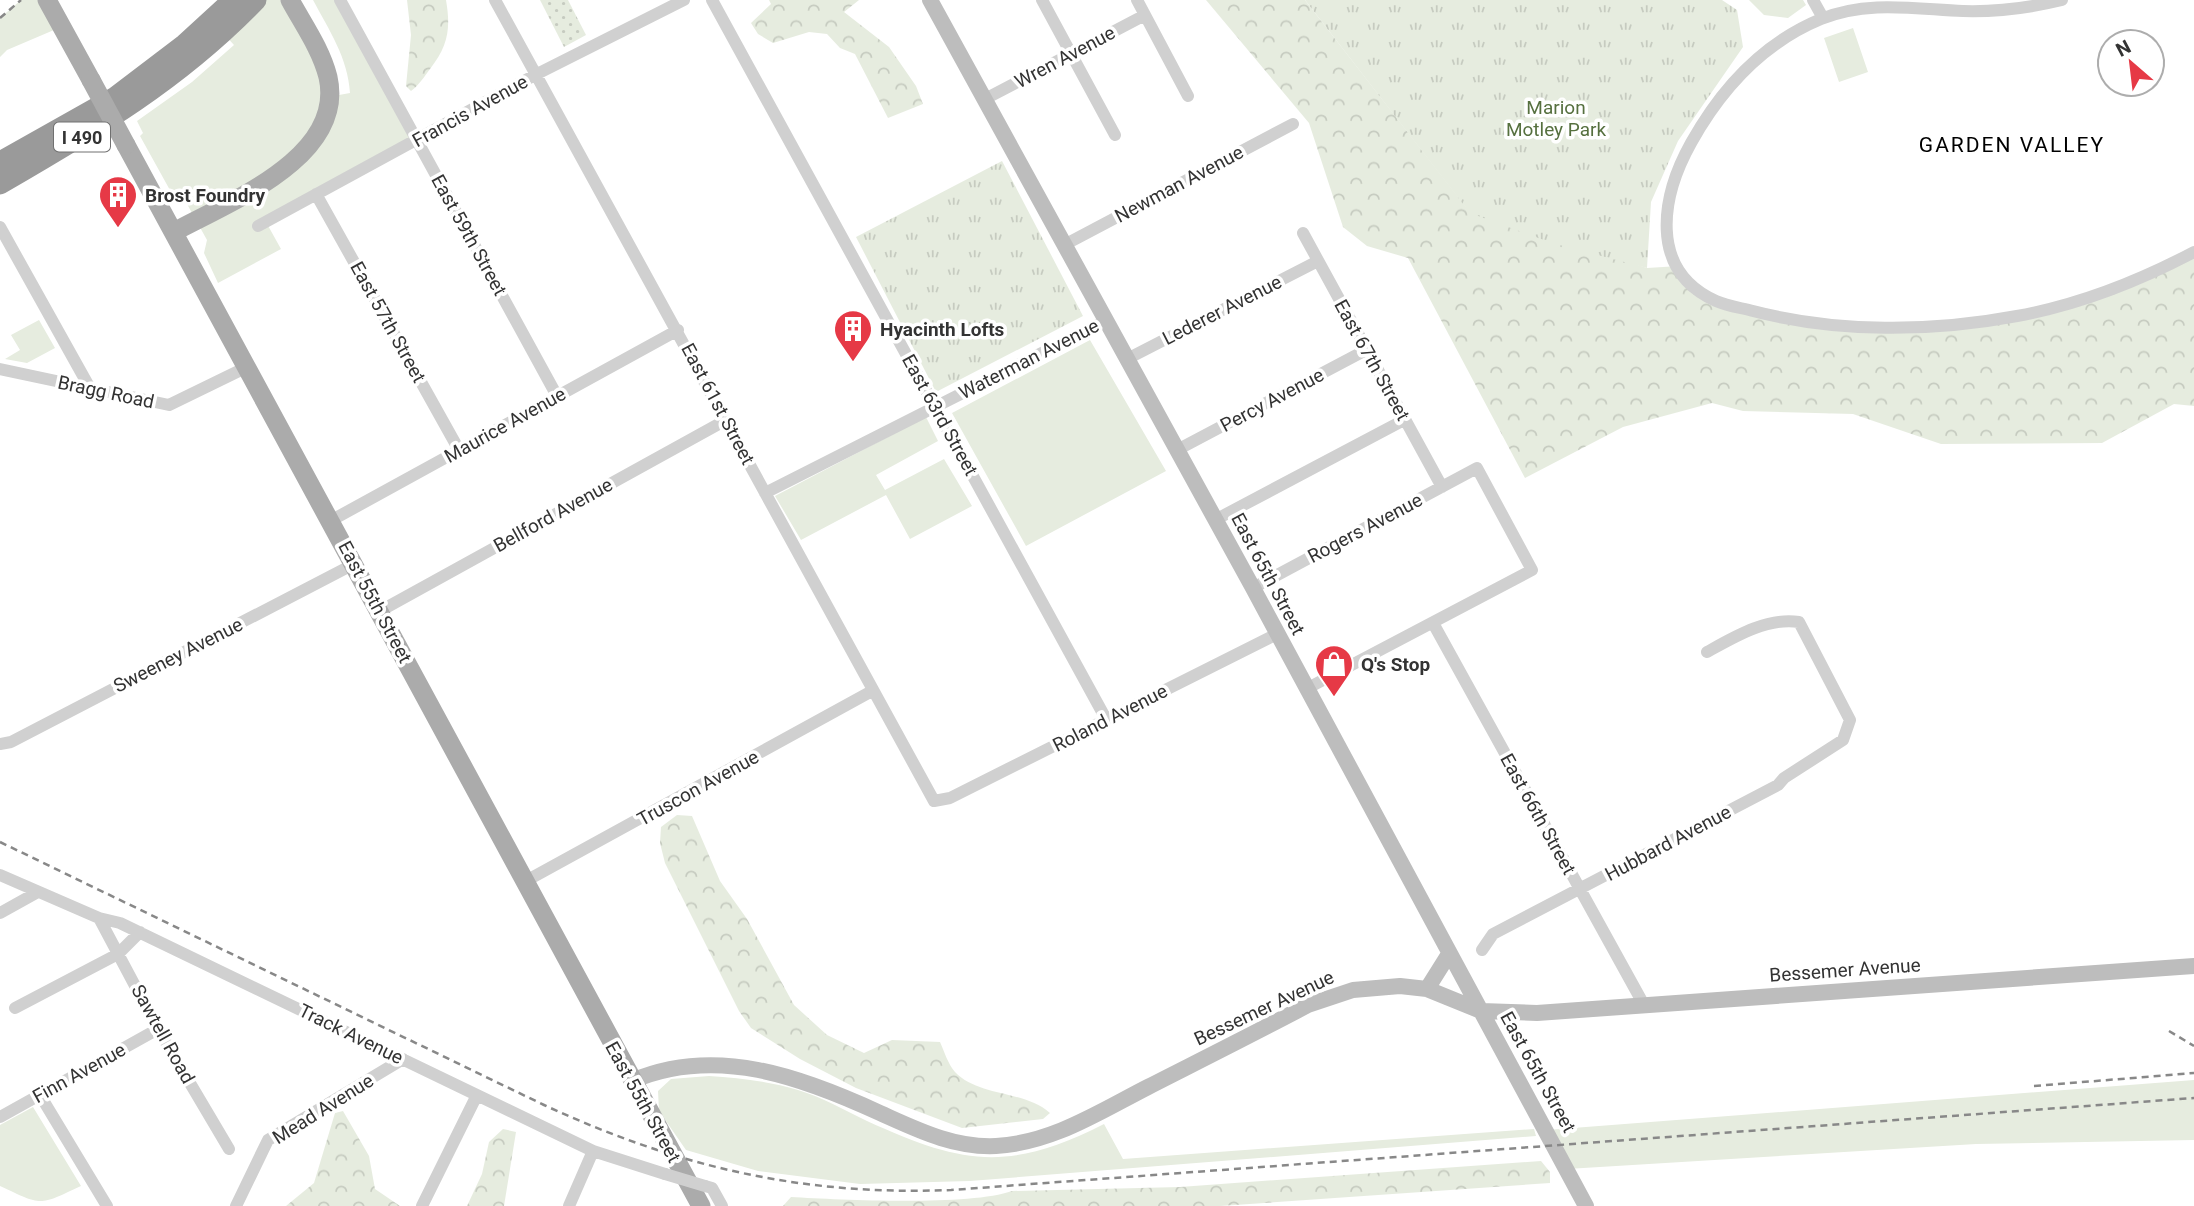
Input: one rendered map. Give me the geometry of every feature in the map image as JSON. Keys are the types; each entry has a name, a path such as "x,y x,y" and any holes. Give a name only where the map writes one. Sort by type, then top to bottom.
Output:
{"highway":[{"name":"I 490","path":"0,162 120,93 185,44 233,0"},
{"name":"I 490","path":"0,184 155,91 204,52 256,0"}],"main road":[{"path":"174,232 290,165 308,149 321,128 327,106 328,80 321,58 290,0"},
{"name":"East 55th Street","path":"48,3 332,520 524,883 701,1206"}],"street":[{"name":"East 59th Street","path":"340,0 557,396"},
{"name":"East 61st Street","path":"495,0 678,330 930,798 943,802"},
{"name":"Francis Avenue","path":"258,226 535,75 684,0"},
{"name":"East 63rd Street","path":"712,0 1107,719"},
{"name":"East 65th Street","path":"930,0 1253,587 1448,954 1586,1206"},
{"path":"1042,0 1115,135"},
{"path":"1137,0 1188,96"},
{"path":"1813,0 1823,18"},
{"path":"2062,0 1988,6 1876,6 1823,18 1771,47 1736,80 1700,127 1680,163 1665,211 1670,250 1685,276 1716,301 1827,326 1957,325 2019,316 2086,299 2163,269 2194,253"},
{"name":"Wren Avenue","path":"985,99 1145,15"},
{"name":"Newman Avenue","path":"1066,244 1293,124"},
{"name":"East 57th Street","path":"316,194 459,450"},
{"path":"0,227 91,390"},
{"name":"East 67th Street","path":"1303,233 1442,487"},
{"name":"Lederer Avenue","path":"1127,359 1318,261"},
{"name":"Waterman Avenue","path":"765,493 1107,320"},
{"name":"Maurice Avenue","path":"332,520 678,330"},
{"name":"Percy Avenue","path":"1177,450 1366,350"},
{"name":"Bragg Road","path":"0,369 91,390 176,405 247,367"},
{"name":"Bellford Avenue","path":"380,611 726,420"},
{"path":"1215,520 1405,420"},
{"name":"Rogers Avenue","path":"1253,587 1477,468 1532,570 1433,623"},
{"name":"Sweeney Avenue","path":"0,744 11,742 354,564"},
{"name":"Hubbard Avenue","path":"1482,950 1489,937 1778,785 1784,778 1843,740 1850,720 1799,622 1783,619 1734,637 1707,652"},
{"path":"1306,689 1433,623"},
{"name":"East 66th Street","path":"1433,623 1644,1005"},
{"name":"Roland Avenue","path":"943,802 1277,634"},
{"name":"Truscon Avenue","path":"524,883 872,691"},
{"name":"Track Avenue","path":"0,876 36,893 140,932 476,1097 593,1151 712,1188 722,1206"},
{"path":"0,913 36,893"},
{"name":"Sawtell Road","path":"100,918 158,1029 229,1149"},
{"path":"15,1008 118,954 140,932"},
{"path":"1427,989 1440,973 1448,954"},
{"name":"Bessemer Avenue","path":"632,1081 657,1070 757,1068 821,1086 942,1140 966,1145 1014,1144 1039,1139 1067,1128 1329,996 1375,987 1427,989 1481,1011 1537,1013 2194,966"},
{"name":"Finn Avenue","path":"0,1117 158,1029"},
{"name":"Mead Avenue","path":"236,1206 268,1140 403,1059"},
{"path":"40,1095 107,1206"},
{"path":"422,1206 476,1097"},
{"path":"569,1206 593,1151"}],"green space":[{"path":"21,0 47,0 61,27 7,50 0,57 0,18"},
{"path":"256,0 290,0 328,97 350,93 348,80 337,45 313,0 340,0 417,140 266,222 281,249 218,283 204,253 207,240 187,204 171,192 140,136 143,133 137,121 192,82 234,45 223,33"},
{"path":"407,0 446,0 448,20 447,37 441,53 411,91 406,86 411,35"},
{"path":"540,0 568,0 586,35 564,47"},
{"path":"769,0 859,0 844,12 889,47 916,86 923,104 888,118 855,54 840,48 827,34 809,32 773,43 758,34 751,23 771,4"},
{"path":"1206,0 1305,0 1466,207 1647,268 1679,266 1716,301 1827,326 1957,325 2086,298 2194,252 2194,406 2174,404 2102,443 1941,444 1853,414 1743,411 1712,403 1623,427 1525,478 1408,258 1367,246 1343,227 1309,123"},
{"name":"Marion Motley Park","path":"1305,0 1722,0 1737,10 1743,47 1678,141 1651,202 1647,268 1552,243 1470,213"},
{"path":"1749,0 1803,0 1806,5 1788,18 1764,15"},
{"path":"1853,28 1868,72 1839,82 1824,38"},
{"path":"1002,161 1083,316 936,392 856,237"},
{"path":"39,320 55,348 27,363 5,359 20,350 11,335"},
{"path":"1090,340 1166,471 1026,546 952,413"},
{"path":"926,417 938,441 876,475 885,490 944,459 972,506 910,539 886,495 801,540 775,496"},
{"path":"677,815 692,816 720,881 747,919 794,1005 827,1035 864,1053 892,1040 940,1042 953,1069 965,1080 976,1086 1028,1100 1050,1113 1043,1119 962,1128 856,1088 800,1059 751,1028 739,1011 665,863 660,843 661,827"},
{"path":"709,1076 754,1080 798,1090 930,1146 958,1154 985,1157 1012,1156 1040,1150 1104,1124 1123,1159 1534,1129 1536,1136 970,1181 860,1184 758,1171 686,1150 659,1111 658,1091 671,1079"},
{"path":"2194,1080 2194,1140 1976,1144 1567,1169 1547,1130"},
{"path":"33,1107 81,1186 40,1201 0,1186 0,1125"},
{"path":"343,1111 369,1156 375,1189 400,1206 286,1206 314,1183 335,1113"},
{"path":"503,1129 516,1132 504,1206 467,1206 482,1174 489,1142"},
{"path":"1541,1161 1550,1172 1550,1183 1220,1206 783,1206 791,1197 967,1199 1012,1191 1180,1187"}],"railway":[{"path":"0,18 21,0"},
{"path":"0,842 594,1127 693,1161 742,1173 844,1188 951,1190 2194,1098"},
{"path":"2169,1031 2194,1046"},
{"path":"2034,1086 2194,1073"}],"place":[{"name":"Brost Foundry","path":"118,229"},
{"name":"Hyacinth Lofts","path":"853,363"},
{"name":"Q's Stop","path":"1334,698"}],"district":[{"name":"GARDEN VALLEY","path":"2012,145"}]}
